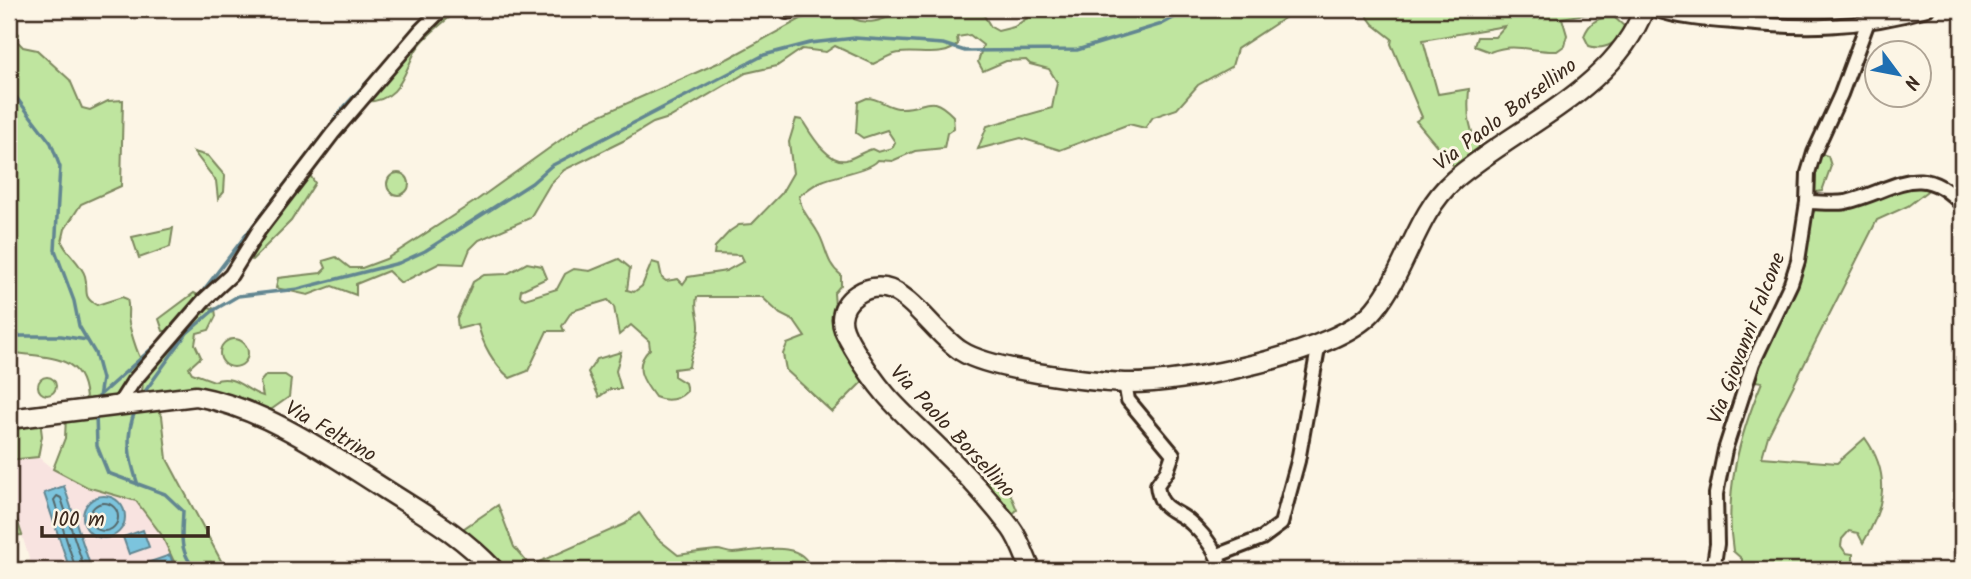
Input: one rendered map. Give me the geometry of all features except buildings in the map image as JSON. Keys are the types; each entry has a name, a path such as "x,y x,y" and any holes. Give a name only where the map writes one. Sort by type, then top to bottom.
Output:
{"street":[{"path":"119,404 133,382 202,301 231,275 259,230 333,133 442,9"},
{"path":"782,9 786,12 805,9"},
{"name":"Via Paolo Borsellino","path":"1031,570 1013,531 950,460 874,384 844,331 843,311 848,302 863,291 889,289 908,301 936,332 965,354 1006,366 1125,383 1217,372 1284,356 1319,343 1359,323 1374,310 1439,194 1457,177 1572,97 1631,37 1644,9"},
{"path":"1663,10 1765,25 1817,28 1867,24 1927,9"},
{"name":"Via Giovanni Falcone","path":"1713,570 1717,544 1716,494 1725,450 1753,363 1791,283 1798,261 1807,202 1808,173 1814,153 1842,94 1867,24"},
{"path":"1807,202 1844,202 1900,182 1920,179 1939,185 1962,205"},
{"path":"1217,555 1262,538 1281,524 1298,461 1319,343"},
{"path":"1125,383 1128,400 1173,454 1167,471 1157,485 1160,499 1167,509 1191,522 1217,555 1222,570"},
{"name":"Via Feltrino","path":"9,419 197,396 226,402 287,429 466,541 494,570"}],"shaded area":[{"path":"38,457 53,469 87,487 136,501 161,534 178,570 33,570 9,495 9,460"}],"green space":[{"path":"921,8 980,9 991,27 998,31 1014,27 1040,9 1298,9 1237,49 1232,66 1198,85 1177,109 1153,117 1145,128 1129,124 1060,150 1021,138 978,149 987,126 1052,108 1057,82 1049,69 1030,64 1026,60 1006,61 983,71 978,62 983,45 970,35 957,37 958,44 946,51 899,53 873,64 835,46 826,52 802,49 777,66 746,73 669,118 653,123 564,170 550,184 530,218 479,240 470,249 464,264 440,263 401,283 388,271 356,284 356,295 332,286 308,295 276,288 278,278 321,273 326,268 323,261 336,257 350,268 362,268 386,259 477,200 587,121 729,58 819,9 850,9 854,19 869,22"},
{"path":"450,9 459,9 419,46 392,93 376,101 365,102"},
{"path":"1362,9 1590,9 1591,13 1562,18 1567,35 1564,46 1557,51 1508,48 1490,52 1474,46 1477,37 1495,37 1505,26 1423,40 1438,94 1469,89 1470,122 1474,138 1483,153 1457,170 1416,121 1422,117 1391,44 1392,39 1373,24"},
{"path":"1614,17 1624,26 1620,37 1606,46 1589,46 1584,36 1589,27 1599,19"},
{"path":"9,23 19,34 17,41 23,47 37,50 70,80 82,108 90,110 108,101 123,100 121,186 81,204 65,229 62,242 83,271 87,296 92,302 97,305 122,297 127,299 130,327 143,363 114,397 86,403 84,386 72,366 51,358 9,352 9,187 15,167 9,154"},
{"path":"867,98 898,108 938,104 953,116 954,128 947,133 944,148 915,151 892,161 878,160 861,169 819,182 799,196 829,260 841,275 841,285 834,293 836,319 866,378 832,412 786,370 783,354 787,344 805,337 794,321 780,314 762,297 697,297 699,331 689,367 674,369 674,376 685,383 687,391 672,399 655,397 647,385 641,367 650,349 649,341 631,325 619,335 614,307 608,300 572,311 562,326 564,331 547,331 528,371 510,378 490,354 478,324 458,329 457,319 473,282 484,275 507,274 527,263 542,266 547,278 521,290 520,296 525,299 557,289 565,274 574,269 590,271 619,259 630,268 627,290 634,292 642,286 652,262 659,264 662,278 666,281 678,279 683,284 688,277 726,271 744,261 741,255 714,254 715,247 739,225 752,224 781,194 793,173 789,142 796,119 802,120 826,152 839,160 849,159 872,149 878,152 892,148 895,142 887,130 863,138 856,133 858,102"},
{"path":"194,152 208,156 225,176 224,192 218,199 216,181"},
{"path":"1818,153 1828,156 1831,166 1822,191 1810,193"},
{"path":"308,172 315,183 291,221 252,260 248,257 249,251"},
{"path":"398,173 408,180 409,184 402,194 398,195 388,188 387,184 394,174"},
{"path":"1916,181 1931,188 1908,206 1877,220 1768,436 1762,457 1837,463 1865,438 1879,465 1882,478 1880,503 1870,530 1863,543 1858,533 1849,531 1842,539 1841,546 1846,553 1853,554 1853,562 1843,564 1840,570 1738,570 1742,567 1742,559 1733,551 1730,507 1740,444 1762,382 1755,381 1755,377 1792,296 1810,218 1815,210 1825,206"},
{"path":"173,228 170,247 139,258 132,237"},
{"path":"194,293 202,297 169,331 163,331 159,319"},
{"path":"204,309 215,309 216,316 209,330 197,333 195,344 201,357 189,368 192,373 214,381 228,379 263,396 260,382 266,375 285,375 291,379 289,397 272,409 263,409 211,392 176,389 142,392 143,381"},
{"path":"234,339 244,343 248,353 244,363 234,367 224,363 220,353 224,343"},
{"path":"621,352 616,371 621,389 610,389 599,397 588,372 597,359"},
{"path":"43,377 51,377 56,386 54,393 43,395 38,390 38,382"},
{"path":"154,405 162,416 167,459 226,570 178,570 161,534 136,501 87,487 53,469 65,438 66,416"},
{"path":"40,420 42,436 38,457 9,460 9,426"},
{"path":"997,478 1010,493 1017,510 1008,518 983,483"},
{"path":"9,495 22,535 9,536"},
{"path":"498,505 514,547 530,566 625,524 639,513 658,539 678,555 717,550 733,553 765,549 789,550 799,553 811,570 501,570 460,531"}],"water":[{"path":"64,486 91,568 70,570 44,493"},
{"path":"104,496 119,502 125,517 119,532 104,538 89,532 83,517 89,502"},
{"path":"143,530 149,547 129,554 123,537"},
{"path":"170,555 175,570 143,570 141,565"}],"waterway":[{"path":"422,20 433,9"},
{"path":"146,390 187,333 214,310 238,296 298,289 399,263 425,251 532,183 551,166 764,55 810,43 855,38 943,44 965,51 1077,50 1162,24 1190,9"},
{"path":"196,300 345,106 385,63"},
{"path":"9,88 51,143 60,167 55,250 74,301 79,326 95,353 102,379 98,403"},
{"path":"169,330 177,322"},
{"path":"9,336 61,336 87,340"},
{"path":"101,394 159,342"},
{"path":"136,409 130,428 129,447 138,485"},
{"path":"96,414 97,446 108,473 165,494 183,511 184,549 196,570"}]}
